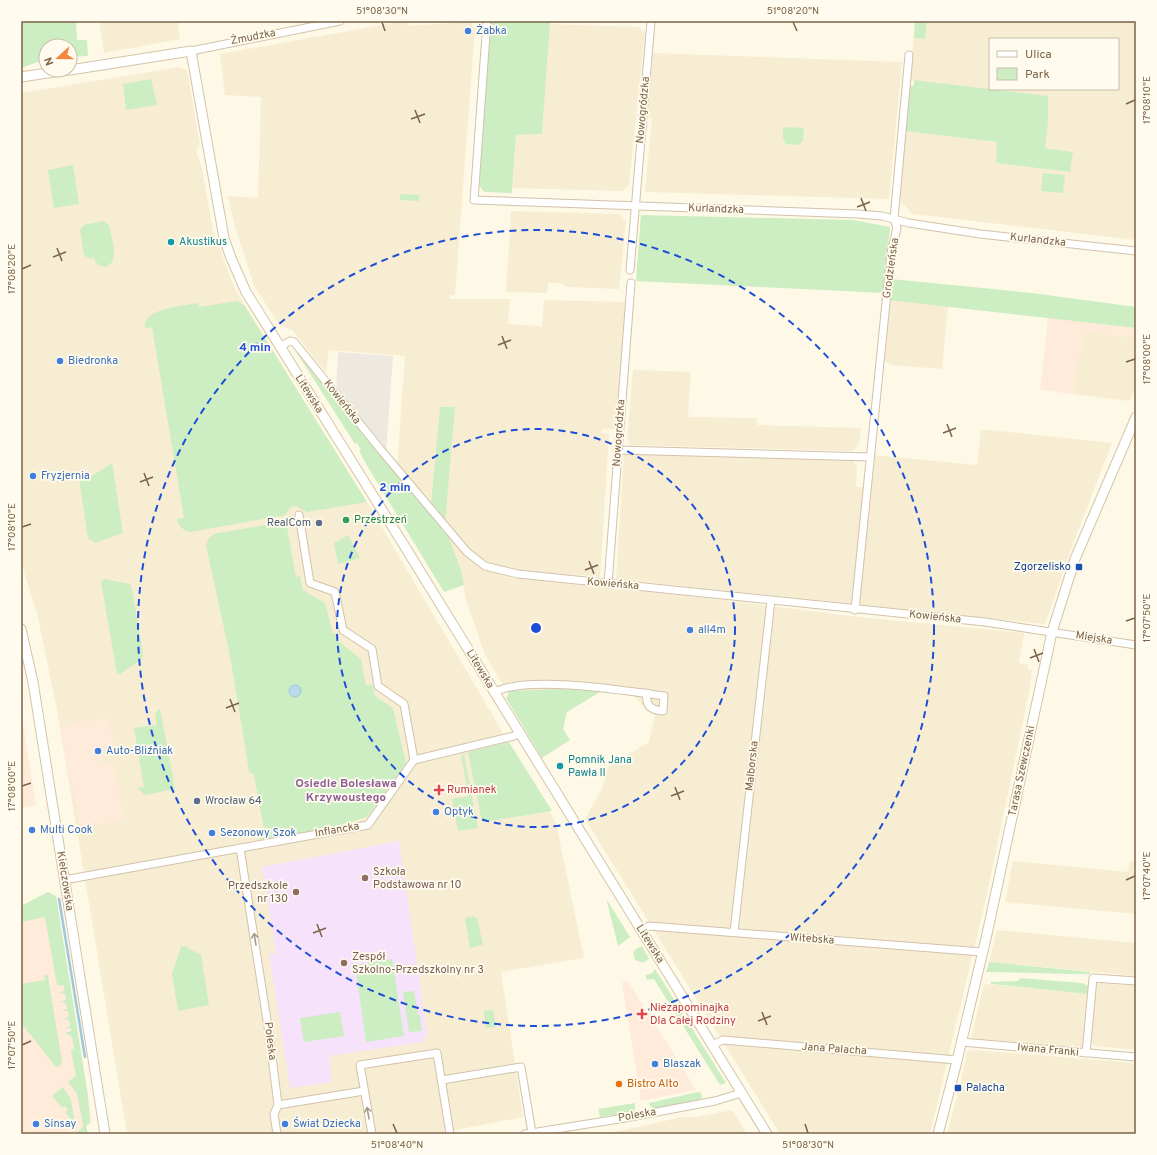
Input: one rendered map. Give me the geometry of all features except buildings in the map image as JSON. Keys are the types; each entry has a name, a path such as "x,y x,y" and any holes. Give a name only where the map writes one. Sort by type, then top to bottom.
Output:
{"street":[{"name":"Żmudzka","path":"78,69 190,51 340,21"},
{"name":"Kurlandzka","path":"487,21 474,200 858,214 882,216 909,224 980,234 1136,251"},
{"name":"Nowogródzka","path":"630,270 651,21"},
{"name":"Litewska","path":"190,51 224,238 237,275 246,292 767,1134"},
{"name":"Grodzieńska","path":"855,610 891,253 897,228 894,219 910,55"},
{"name":"Żmudzka","path":"21,77 38,75"},
{"name":"Nowogródzka","path":"608,584 631,283"},
{"name":"Kowieńska","path":"280,347 290,341 294,342 381,450 467,552 485,566 518,574 855,610 985,622 1052,632"},
{"name":"Tarasa Szewczenki","path":"938,1134 982,952 1052,632 1073,565 1136,417"},
{"path":"618,450 870,457"},
{"path":"299,515 310,583 335,592 343,630 372,649 378,686 404,704 414,760 514,736 519,733"},
{"name":"Malborska","path":"734,932 771,600"},
{"name":"Kiełczowska","path":"21,629 30,666 105,1134"},
{"name":"Miejska","path":"1052,632 1136,645"},
{"name":"Litewska","path":"494,693 504,687 561,685 647,693"},
{"name":"Inflancka","path":"64,880 368,825 414,760"},
{"name":"Poleska","path":"240,848 261,978 278,1106 274,1114 277,1134"},
{"name":"Witebska","path":"642,931 649,926 982,952"},
{"path":"1086,1053 1093,978 1136,981"},
{"name":"Jana Palacha","path":"712,1045 723,1040 957,1060"},
{"name":"Iwana Franki","path":"961,1042 1136,1057"},
{"path":"372,1134 360,1065 437,1053 450,1134"},
{"name":"Poleska","path":"442,1080 521,1067 528,1133 625,1118 715,1101 741,1093"},
{"path":"278,1106 364,1091"}],"shaded area":[{"path":"99,21 178,21 180,39 104,53"},
{"path":"407,21 407,26 469,22 475,28 455,295 450,295 450,299 510,299 508,324 542,326 544,300 627,302 616,429 603,429 602,433 609,434 600,577 570,574 570,577 509,570 485,564 461,542 445,523 440,407 431,503 397,465 405,356 329,350 326,373 292,330 280,326 254,286 235,227 228,196 258,198 261,97 225,95 220,54"},
{"path":"915,21 1136,21 1136,240 913,214 899,200 905,131 998,142 996,163 1069,172 1073,152 1045,148 1048,123 1047,96 996,90 1119,90 1119,38 989,38 989,89 910,80"},
{"path":"549,24 639,27 643,32 645,31 629,185 622,191 513,188 516,135 542,134"},
{"path":"653,53 902,62 889,199 645,192 652,119 648,117"},
{"path":"179,67 187,70 200,145 196,151 202,168 213,231 235,289 370,507 556,823 584,958 501,972 523,1117 435,1134 127,1134 57,710 37,613 21,562 21,93"},
{"path":"511,211 620,214 626,221 619,289 567,287 560,283 548,283 547,293 506,292"},
{"path":"888,300 948,306 942,369 891,365 882,360"},
{"path":"1048,318 1136,328 1136,338 1086,332 1078,359 1073,394 1040,390"},
{"path":"1086,332 1136,338 1136,388 1129,401 1073,394 1078,359"},
{"path":"338,352 393,356 386,453 336,390"},
{"path":"633,370 691,372 688,417 757,418 757,425 861,428 859,445 853,451 630,445 627,438"},
{"path":"981,429 1112,443 1071,549 1045,624 616,579 624,453 853,461 857,466 856,487 870,487 873,455 977,465"},
{"path":"451,540 467,556 484,569 512,578 706,598 859,617 1024,633 1019,663 1028,664 1028,669 1032,670 1030,688 987,894 930,1134 780,1134 585,819 602,789 608,767 649,742 655,715 648,712 634,696 596,691 511,691 509,695 485,655 466,600 461,570 450,541"},
{"path":"21,711 36,805 21,808"},
{"path":"109,717 114,745 100,749 103,764 114,762 124,820 80,828 60,728 71,727 70,723"},
{"name":"Zespół Szkolno-Przedszkolny nr 3","path":"399,841 427,1032 423,1042 329,1056 332,1082 290,1088 269,954 276,953 262,867"},
{"path":"1013,861 1128,872 1130,861 1136,862 1136,914 1005,902"},
{"path":"48,892 56,896 92,1121 76,1134 21,1134 21,906"},
{"path":"997,930 1136,943 1136,976 989,962"},
{"path":"627,980 696,1090 641,1101 622,983"},
{"path":"1100,983 1136,986 1136,1050 1095,1046 1091,1042 1096,986"},
{"path":"984,984 1087,994 1083,1045 1081,1048 971,1038"},
{"path":"976,1050 1136,1063 1136,1134 947,1134 967,1051"},
{"path":"732,1110 747,1134 606,1134 682,1117 697,1117"}],"green space":[{"path":"21,21 76,21 77,38 38,38 38,62 21,68"},
{"path":"491,21 550,21 542,134 516,135 512,193 486,192 483,191 479,185"},
{"path":"915,21 927,21 925,39 914,38"},
{"path":"78,40 87,40 88,56 78,57"},
{"path":"151,79 157,105 126,110 123,84"},
{"path":"914,80 1048,96 1048,123 1045,148 1073,152 1070,172 996,163 997,142 905,131 910,87 914,85"},
{"path":"783,127 804,128 803,141 799,145 786,144 783,138"},
{"path":"73,165 79,204 54,208 48,170"},
{"path":"1043,173 1065,175 1063,193 1041,191"},
{"path":"400,194 419,195 419,201 400,200"},
{"path":"641,215 853,220 890,227 884,293 636,281"},
{"path":"103,221 109,225 114,249 113,260 110,265 105,267 98,265 94,258 90,259 84,255 80,230 84,225"},
{"path":"891,279 1032,293 1136,307 1136,328 888,300"},
{"path":"237,301 244,305 367,502 307,512 296,506 290,508 285,515 190,532 180,526 177,519 184,518 152,327 145,328 146,321 150,316 157,312 174,307 198,303 199,307"},
{"path":"295,350 301,352 358,427 451,540 450,541 461,570 464,585 444,592 366,464 359,451 361,450 357,443 355,444"},
{"path":"440,407 455,407 445,523 431,503"},
{"path":"112,463 123,533 95,543 88,538 79,479 87,479"},
{"path":"282,522 287,527 296,577 300,576 303,590 325,603 333,634 336,633 338,641 361,659 366,686 372,684 375,696 393,708 406,763 367,817 325,829 260,840 256,831 264,829 254,775 249,771 230,656 206,545 209,538 214,534"},
{"path":"348,535 360,558 338,564 334,543"},
{"path":"105,579 130,584 143,654 142,659 120,674 117,674 101,582"},
{"path":"560,689 600,692 567,712 563,729 570,740 542,758 506,698 510,691"},
{"path":"160,708 175,789 145,795 137,788 144,787 134,728 157,725 155,714"},
{"path":"509,742 552,811 482,822 468,752"},
{"path":"464,754 478,828 458,831 452,799 469,796 461,757"},
{"path":"48,892 56,896 88,1096 90,1123 86,1126 88,1134 75,1134 82,1128 83,1124 77,1094 68,1082 76,1076 71,1051 74,1048 72,1037 65,1033 71,1031 71,1028 65,1028 70,1026 69,1020 63,1019 69,1017 68,1011 62,1011 67,1009 66,1003 60,1002 66,1000 65,994 59,993 64,991 64,985 57,985 45,917 21,922 21,906"},
{"path":"607,900 630,937 618,946 607,902"},
{"path":"473,916 477,918 483,945 470,948 465,918"},
{"path":"184,946 201,955 209,1005 178,1011 172,974 181,947"},
{"path":"642,946 649,959 643,963 635,960 633,953 636,949"},
{"path":"392,959 404,1036 366,1042 355,965"},
{"path":"989,962 1090,972 1090,974 986,972"},
{"path":"655,969 726,1083 720,1085 654,979 647,980 645,975 651,974"},
{"path":"44,974 48,976 62,1061 59,1067 56,1067 22,1024 21,984 45,980"},
{"path":"1020,978 1082,983 1088,986 1087,994 991,984 991,982 1018,981"},
{"path":"414,991 422,1031 409,1032 403,992"},
{"path":"493,1010 496,1027 486,1028 484,1011"},
{"path":"340,1012 344,1036 304,1042 300,1018"},
{"path":"63,1087 71,1099 75,1124 65,1112 68,1110 65,1106 62,1108 52,1096"},
{"path":"698,1092 701,1093 702,1099 655,1109 651,1107 649,1103"},
{"path":"635,1103 635,1112 600,1117 598,1109"}],"water":[{"path":"293,685 297,685 301,691 297,697 293,697 289,693 289,689"}],"waterway":[{"path":"59,899 85,1057"}],"place":[{"name":"Żabka","path":"468,31"},
{"name":"Akustikus","path":"171,242"},
{"name":"Biedronka","path":"60,361"},
{"name":"Fryzjernia","path":"33,476"},
{"name":"Przestrzeń","path":"346,520"},
{"name":"RealCom","path":"319,523"},
{"name":"Zgorzelisko","path":"1079,567"},
{"name":"all4m","path":"690,630"},
{"name":"Auto-Bliźniak","path":"98,751"},
{"name":"Pomnik Jana Pawła II","path":"560,766"},
{"name":"Rumianek","path":"439,790"},
{"name":"Wrocław 64","path":"197,801"},
{"name":"Optyk","path":"436,812"},
{"name":"Multi Cook","path":"32,830"},
{"name":"Sezonowy Szok","path":"212,833"},
{"name":"Szkoła Podstawowa nr 10","path":"365,878"},
{"name":"Przedszkole nr 130","path":"296,892"},
{"name":"Zespół Szkolno-Przedszkolny nr 3","path":"344,963"},
{"name":"Niezapominajka Dla Całej Rodziny","path":"642,1014"},
{"name":"Blaszak","path":"655,1064"},
{"name":"Bistro Alto","path":"619,1084"},
{"name":"Palacha","path":"958,1088"},
{"name":"Sinsay","path":"36,1124"},
{"name":"Świat Dziecka","path":"285,1124"}],"district":[{"name":"Osiedle Bolesława Krzywoustego","path":"346,791"}]}
